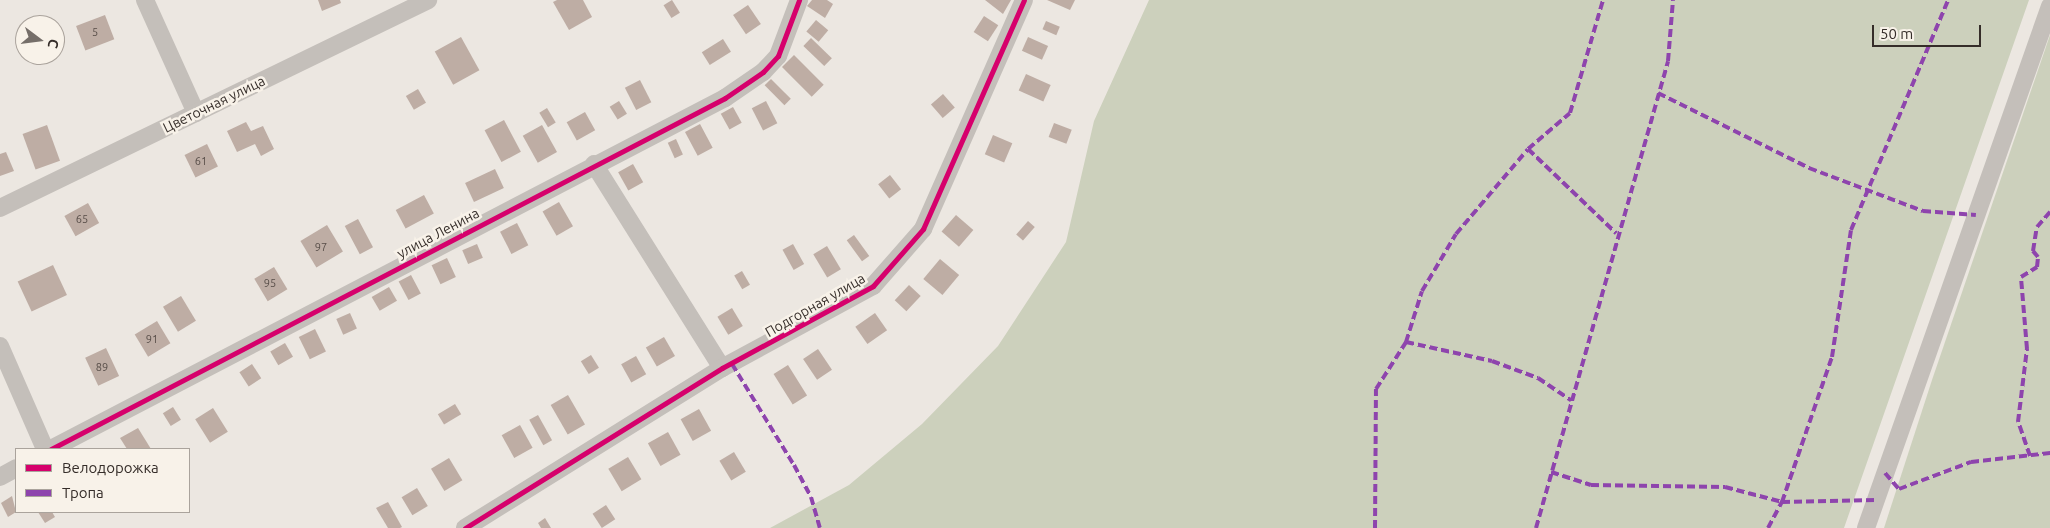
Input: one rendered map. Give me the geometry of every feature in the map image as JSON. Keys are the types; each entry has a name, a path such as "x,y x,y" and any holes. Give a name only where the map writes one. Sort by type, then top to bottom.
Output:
{"street":[{"path":"145,0 196,113"},
{"name":"Цветочная улица","path":"0,208 428,0"},
{"name":"улица Ленина","path":"53,448 594,164 724,98 763,72 778,56 799,0"},
{"name":"Подгорная улица","path":"465,528 722,368 873,286 923,229 1024,0"},
{"path":"1866,528 2050,6"},
{"path":"594,164 722,368"},
{"path":"0,346 45,448"},
{"path":"0,477 15,469"}],"green space":[{"path":"1149,0 2029,0 1844,528 770,528 849,485 922,424 998,346 1066,242 1094,121"},
{"path":"2050,35 2050,528 1884,528 1932,380"}],"building":[{"path":"318,0 340,0 341,3 322,11"},
{"path":"557,0 583,0 592,17 569,30 553,2"},
{"path":"672,0 680,13 671,18 664,5"},
{"path":"812,0 827,0 833,4 825,18 807,6"},
{"path":"985,0 1011,0 1003,14"},
{"path":"1047,0 1075,0 1070,10"},
{"path":"748,5 761,24 746,34 733,15"},
{"path":"105,15 114,39 85,50 76,26"},
{"path":"984,16 998,25 988,41 974,32"},
{"path":"816,20 828,30 819,42 806,31"},
{"path":"1046,21 1060,27 1056,35 1042,29"},
{"path":"461,37 479,70 453,85 435,52"},
{"path":"1028,37 1048,46 1042,60 1022,51"},
{"path":"811,38 832,58 824,66 803,46"},
{"path":"723,39 731,52 710,65 702,52"},
{"path":"794,55 824,85 812,97 782,67"},
{"path":"1026,74 1051,85 1043,101 1019,90"},
{"path":"771,79 791,99 784,105 765,85"},
{"path":"640,80 651,102 636,110 625,88"},
{"path":"418,89 426,103 414,110 406,96"},
{"path":"943,94 955,108 943,118 931,104"},
{"path":"619,101 627,114 618,120 610,107"},
{"path":"766,101 777,123 763,131 752,108"},
{"path":"733,107 742,123 729,130 721,114"},
{"path":"547,108 556,123 548,127 539,113"},
{"path":"585,112 595,130 577,141 567,122"},
{"path":"504,120 521,152 501,162 485,130"},
{"path":"246,122 251,131 263,126 274,149 261,156 255,144 237,152 227,131"},
{"path":"1054,123 1072,130 1066,144 1049,137"},
{"path":"700,124 713,148 698,156 685,132"},
{"path":"47,125 60,161 36,170 23,134"},
{"path":"542,125 557,152 538,163 523,136"},
{"path":"993,135 1012,143 1004,163 985,154"},
{"path":"676,139 683,155 675,158 668,143"},
{"path":"207,144 218,166 195,177 185,155"},
{"path":"6,152 14,171 0,176 0,154"},
{"path":"633,164 643,182 628,191 618,172"},
{"path":"495,169 504,188 474,202 465,183"},
{"path":"890,175 901,189 889,198 878,184"},
{"path":"424,195 434,214 406,229 396,210"},
{"path":"559,202 573,226 557,236 543,212"},
{"path":"88,203 99,223 76,236 64,216"},
{"path":"956,215 973,230 959,247 942,232"},
{"path":"358,219 373,247 360,254 345,226"},
{"path":"1028,221 1035,227 1023,240 1016,235"},
{"path":"517,223 528,245 511,254 500,232"},
{"path":"327,225 343,252 316,268 300,241"},
{"path":"854,235 869,256 862,261 847,240"},
{"path":"477,244 483,258 468,264 462,250"},
{"path":"793,244 804,264 794,270 783,250"},
{"path":"827,246 841,269 827,277 813,254"},
{"path":"447,258 456,277 440,284 432,265"},
{"path":"940,259 959,275 942,295 923,279"},
{"path":"53,265 67,295 32,311 18,281"},
{"path":"274,267 287,289 268,301 254,279"},
{"path":"742,271 750,285 742,289 734,276"},
{"path":"411,275 421,294 408,300 399,282"},
{"path":"909,285 921,296 906,311 895,300"},
{"path":"389,287 397,301 380,311 372,297"},
{"path":"181,296 196,321 178,332 163,307"},
{"path":"732,308 743,326 728,335 717,317"},
{"path":"350,313 357,329 343,335 336,319"},
{"path":"875,313 887,330 867,344 855,327"},
{"path":"157,321 170,343 148,357 135,334"},
{"path":"315,329 326,351 310,359 299,337"},
{"path":"664,337 675,356 657,367 646,348"},
{"path":"285,343 293,357 278,365 270,352"},
{"path":"106,348 119,376 98,386 85,358"},
{"path":"818,349 832,370 817,380 803,359"},
{"path":"591,355 599,368 589,374 581,361"},
{"path":"636,356 646,374 631,383 621,364"},
{"path":"252,364 261,378 249,386 239,372"},
{"path":"788,365 807,396 793,405 774,374"},
{"path":"568,395 585,424 568,434 551,405"},
{"path":"455,404 461,414 444,425 438,414"},
{"path":"173,407 181,420 171,426 163,413"},
{"path":"213,408 228,432 210,443 195,419"},
{"path":"699,409 711,431 693,441 681,419"},
{"path":"538,415 552,440 543,445 529,420"},
{"path":"520,425 533,448 514,458 502,435"},
{"path":"138,428 150,448 126,448 120,438"},
{"path":"668,432 681,455 660,466 648,443"},
{"path":"734,452 746,472 731,480 719,461"},
{"path":"628,457 641,479 622,491 608,469"},
{"path":"449,458 462,480 444,491 431,469"},
{"path":"417,488 428,506 412,515 402,497"},
{"path":"12,496 15,513 8,517 1,503"},
{"path":"388,502 402,527 388,528 376,508"},
{"path":"606,505 615,519 602,528 593,514"},
{"path":"39,513 53,513 55,517 45,523"},
{"path":"545,518 551,528 541,528 538,523"}],"marked path":[{"path":"1375,528 1376,389 1406,342 1422,291 1456,234 1528,149 1570,113 1603,0"},
{"path":"1536,528 1668,61 1673,0"},
{"path":"1768,528 1782,502 1832,357 1851,230 1948,0"},
{"path":"1658,93 1809,168 1923,211 1976,215"},
{"path":"1528,149 1616,233"},
{"path":"2030,456 2018,422 2027,349 2021,277 2037,267 2038,257 2033,251 2037,227 2050,212"},
{"path":"1406,342 1492,361 1538,378 1571,400"},
{"path":"732,364 794,465 811,497 820,528"},
{"path":"1885,473 1899,489 1971,462 2050,453"},
{"path":"1551,472 1591,485 1725,487 1782,502 1876,500"}],"cycle path":[{"path":"53,448 725,98 763,72 778,56 799,0"},
{"path":"465,528 722,368 873,286 923,229 1024,0"}]}
